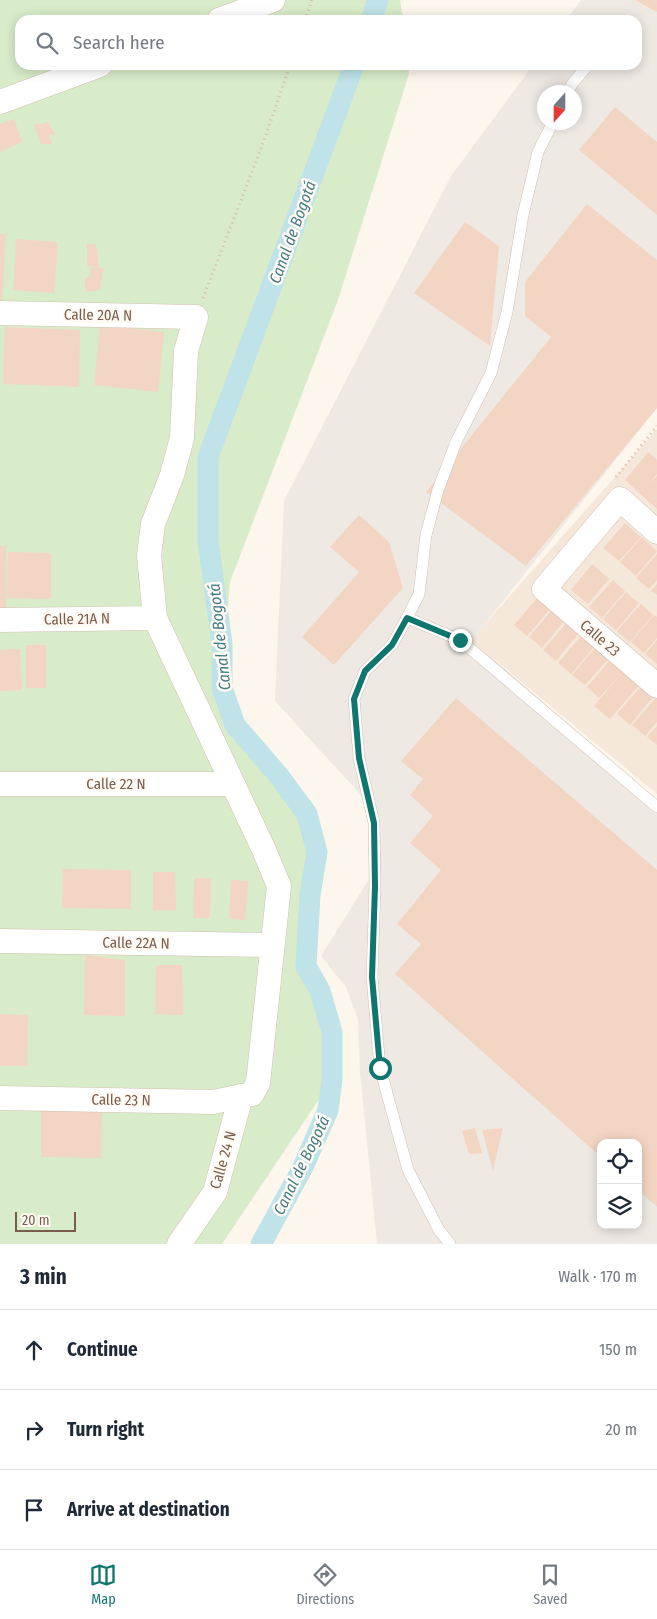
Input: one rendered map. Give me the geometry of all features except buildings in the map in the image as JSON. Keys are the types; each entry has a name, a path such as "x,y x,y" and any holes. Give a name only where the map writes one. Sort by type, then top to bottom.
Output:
{"street":[{"path":"233,15 273,0"},
{"path":"0,102 86,70"},
{"name":"Calle 20A N","path":"0,313 196,317"},
{"path":"196,317 186,351 182,438 172,475 153,524 149,555 155,618 264,850 279,886 258,1083 252,1094 241,1096"},
{"path":"618,488 657,532"},
{"name":"Calle 23","path":"618,488 544,589 657,686"},
{"name":"Calle 21A N","path":"0,620 155,618"},
{"name":"Calle 22 N","path":"0,784 232,784"},
{"name":"Calle 22A N","path":"0,941 272,945"},
{"name":"Calle 23 N","path":"0,1098 213,1102 241,1096"},
{"name":"Calle 24 N","path":"179,1244 215,1192 241,1096"}],"lane":[{"path":"572,85 584,70"},
{"path":"450,1244 439,1230 408,1170 380,1068 372,977 375,886 374,823 359,758 354,699 365,671 392,645 419,594 426,535 438,490 456,442 491,373 508,312 523,216 538,152 548,130"},
{"path":"407,618 460,640 657,807"}],"path":[{"path":"307,15 312,0"},
{"path":"196,317 262,146 288,70"},
{"path":"618,488 657,426"}],"shaded area":[{"path":"581,0 657,0 657,408 472,640 657,802 657,1244 377,1244 360,1072 358,1019 346,987 321,956 371,876 371,827 360,794 275,701 284,501 451,176 529,70 642,70 642,15 570,15"},
{"path":"657,429 657,794 471,640"}],"green space":[{"path":"0,0 400,0 402,15 15,15 15,70 409,70 409,74 338,300 230,582 222,688 312,835 306,966 332,1080 222,1244 0,1244"}],"waterway":[{"name":"Canal de Bogotá","path":"373,15 378,0"},
{"name":"Canal de Bogotá","path":"261,1244 303,1167 328,1110 332,1080 332,1032 320,991 306,966 310,895 317,852 307,814 279,776 235,725 222,688 222,644 208,541 208,457 352,70"}],"route":[{"path":"380,1068 372,977 375,886 374,823 359,758 354,699 365,671 392,645 407,618 460,640"}]}
